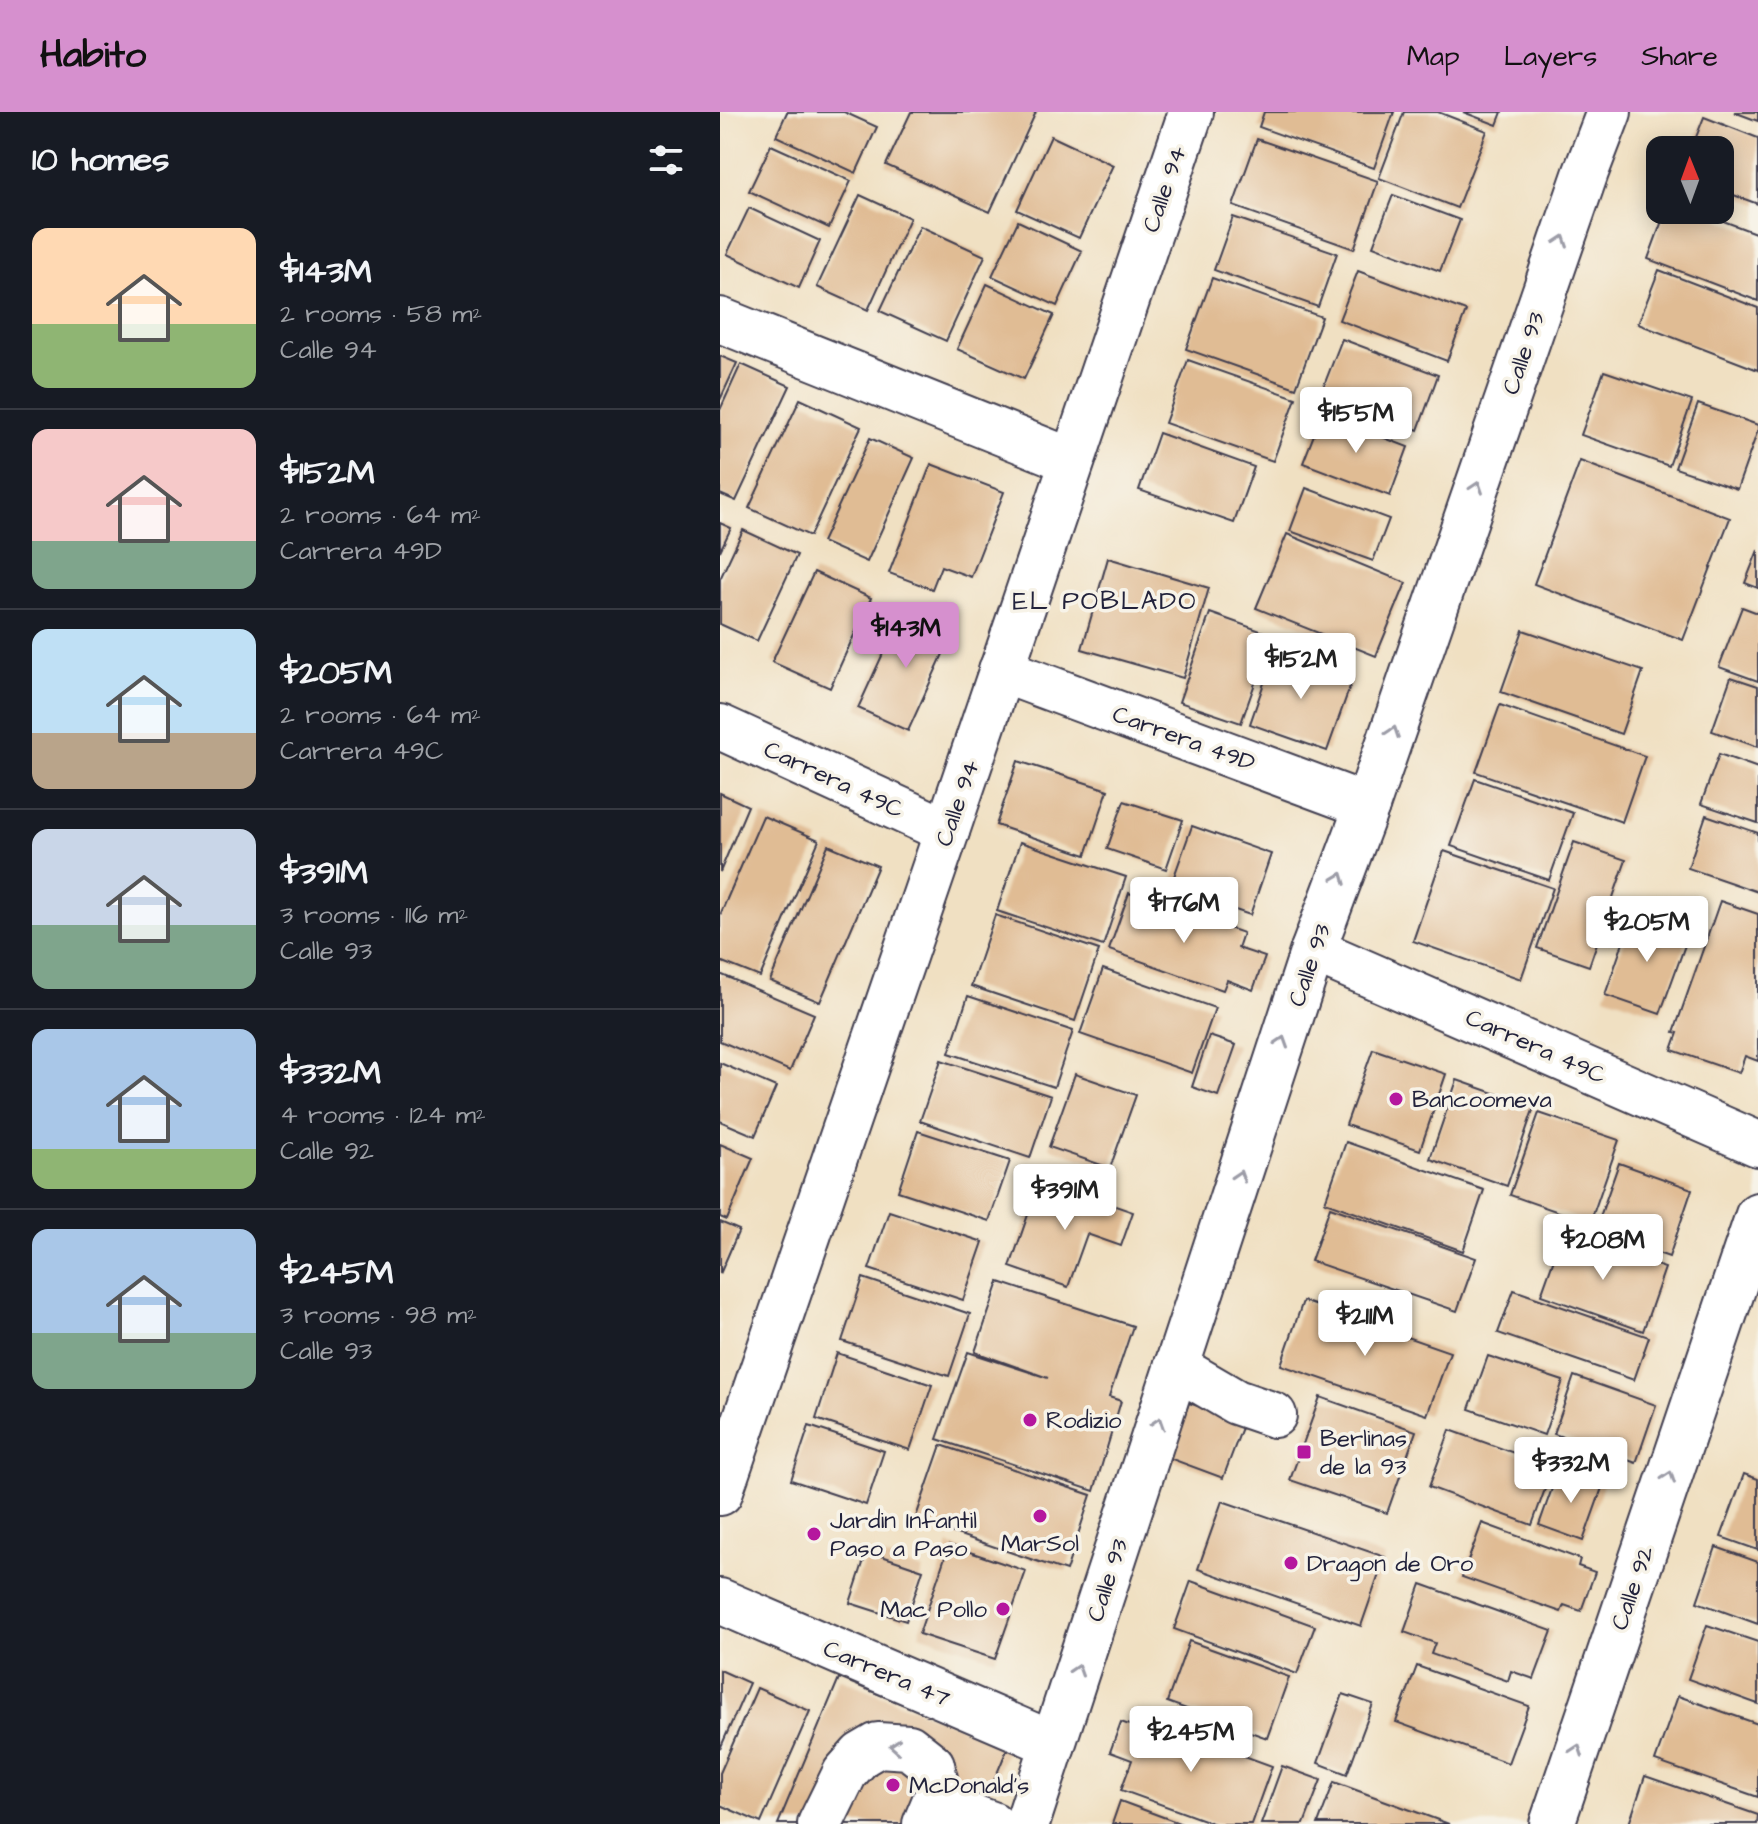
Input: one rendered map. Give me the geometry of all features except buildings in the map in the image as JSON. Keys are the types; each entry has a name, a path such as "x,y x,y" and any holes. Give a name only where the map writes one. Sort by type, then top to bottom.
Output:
{"street":[{"name":"Calle 94","path":"720,1493 1191,112"},
{"name":"Calle 93","path":"1027,1824 1313,950 1367,806 1609,112"},
{"path":"720,320 1072,461"},
{"name":"Carrera 49D","path":"1001,670 1367,806"},
{"name":"Carrera 49C","path":"720,727 947,831"},
{"name":"Carrera 49C","path":"1313,950 1758,1144"},
{"name":"Calle 92","path":"1552,1824 1758,1215"},
{"path":"1176,1367 1236,1402 1274,1415"},
{"name":"Carrera 47","path":"720,1601 1053,1744"},
{"path":"820,1824 845,1773 861,1755 878,1745 909,1747 932,1765 938,1793 930,1813 992,1824"}],"place":[{"name":"Bancoomeva","path":"1396,1099"},
{"name":"Rodizio","path":"1030,1420"},
{"name":"Berlinas de la 93","path":"1304,1452"},
{"name":"MarSol","path":"1040,1516"},
{"name":"Jardin Infantil Paso a Paso","path":"814,1534"},
{"name":"Dragon de Oro","path":"1291,1563"},
{"name":"Mac Pollo","path":"1003,1609"},
{"name":"McDonald's","path":"893,1785"}],"district":[{"name":"EL POBLADO","path":"1105,600"}]}
